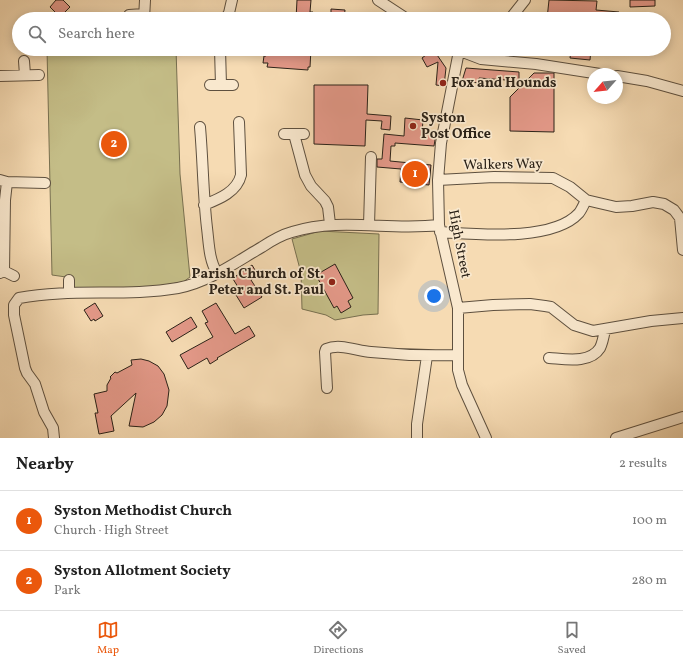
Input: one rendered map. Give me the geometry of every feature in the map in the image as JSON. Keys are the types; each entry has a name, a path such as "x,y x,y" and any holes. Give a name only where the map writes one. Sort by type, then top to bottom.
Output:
{"street":[{"path":"144,12 145,0"},
{"path":"229,12 232,0"},
{"path":"516,12 525,0"},
{"path":"384,2 398,12"},
{"path":"220,56 221,85"},
{"name":"High Street","path":"456,56 441,143 438,180 439,228 458,308 458,370 462,385 486,438"},
{"path":"473,56 481,59 536,64 587,72"},
{"path":"24,61 25,75"},
{"path":"0,76 39,74"},
{"path":"623,77 646,81 683,91"},
{"path":"210,85 233,85"},
{"path":"204,205 230,192 240,180 239,122"},
{"path":"200,127 204,205 212,264 217,273"},
{"path":"294,134 305,175 311,186 325,201 328,207 330,224"},
{"path":"370,225 371,157"},
{"name":"Walkers Way","path":"438,180 494,177 553,178 570,187 586,200"},
{"path":"6,273 5,200 3,181 45,183"},
{"path":"54,438 53,428 44,412 35,384 25,368 14,315 14,305 19,298 69,293 126,292 178,288 199,282 217,273 273,240 290,232 330,224 439,228 481,234 520,234 539,231 558,227 570,220 579,213 586,200 616,206 632,206 658,202 674,210 680,218 683,250"},
{"path":"69,280 69,293"},
{"path":"458,308 493,305 538,305 551,307 574,325 593,331 651,321 683,318"},
{"path":"549,358 561,354 580,363 596,354 602,343 605,329"},
{"path":"327,388 325,352 326,349 330,347 369,352 427,356 457,355"},
{"path":"417,438 417,424 427,356"},
{"path":"616,438 683,417"}],"shaded area":[{"path":"47,56 176,56 180,174 190,277 183,282 151,287 74,288 73,278 52,275"},
{"path":"320,231 379,234 378,314 335,320 326,315 302,309 301,273 292,239"}],"building":[{"path":"56,0 63,0 70,7 65,12 55,12 50,7"},
{"path":"297,0 311,0 310,12 296,12"},
{"path":"549,0 597,1 596,10 619,12 548,12"},
{"path":"630,0 655,0 655,6 630,7"},
{"path":"331,9 345,10 345,12 331,12"},
{"path":"264,56 311,56 310,67 308,67 308,70 267,67 268,63 263,63"},
{"path":"425,56 438,56 446,68 444,86 436,85 438,62 427,67 422,58"},
{"path":"570,56 590,56 590,60 570,58"},
{"path":"466,68 519,72 519,81 479,78 479,83 462,81"},
{"path":"534,73 554,73 554,132 510,131 510,97"},
{"path":"314,85 368,85 367,114 391,116 390,130 381,129 382,121 366,120 365,146 314,144"},
{"path":"405,118 423,120 422,133 436,134 434,146 395,143 395,146 391,146 390,161 431,165 429,185 400,182 401,169 377,167 377,159 382,159 384,134 404,136"},
{"name":"Parish Church of St. Peter and St. Paul","path":"335,264 353,298 348,301 351,307 341,313 337,306 334,308 316,275"},
{"path":"252,265 258,275 251,280 262,297 244,308 236,295 239,293 236,288 238,287 233,279"},
{"path":"95,303 103,316 95,321 94,319 91,321 84,310"},
{"path":"216,303 235,334 249,326 255,336 217,358 218,359 210,364 207,358 188,369 180,355 213,337 205,323 208,322 202,311"},
{"path":"191,317 197,327 172,342 166,332"},
{"path":"141,359 158,366 164,374 169,390 167,406 162,415 154,422 143,427 129,426 136,393 111,416 114,431 99,434 95,413 98,413 94,394 107,391 107,385 111,378 110,377 115,372 117,373 132,365 131,360"}],"place":[{"name":"Fox and Hounds","path":"443,83"},
{"name":"Syston Post Office","path":"413,126"},
{"name":"Syston Allotment Society","path":"114,144"},
{"name":"Syston Methodist Church","path":"415,174"},
{"name":"Parish Church of St. Peter and St. Paul","path":"332,282"}]}
